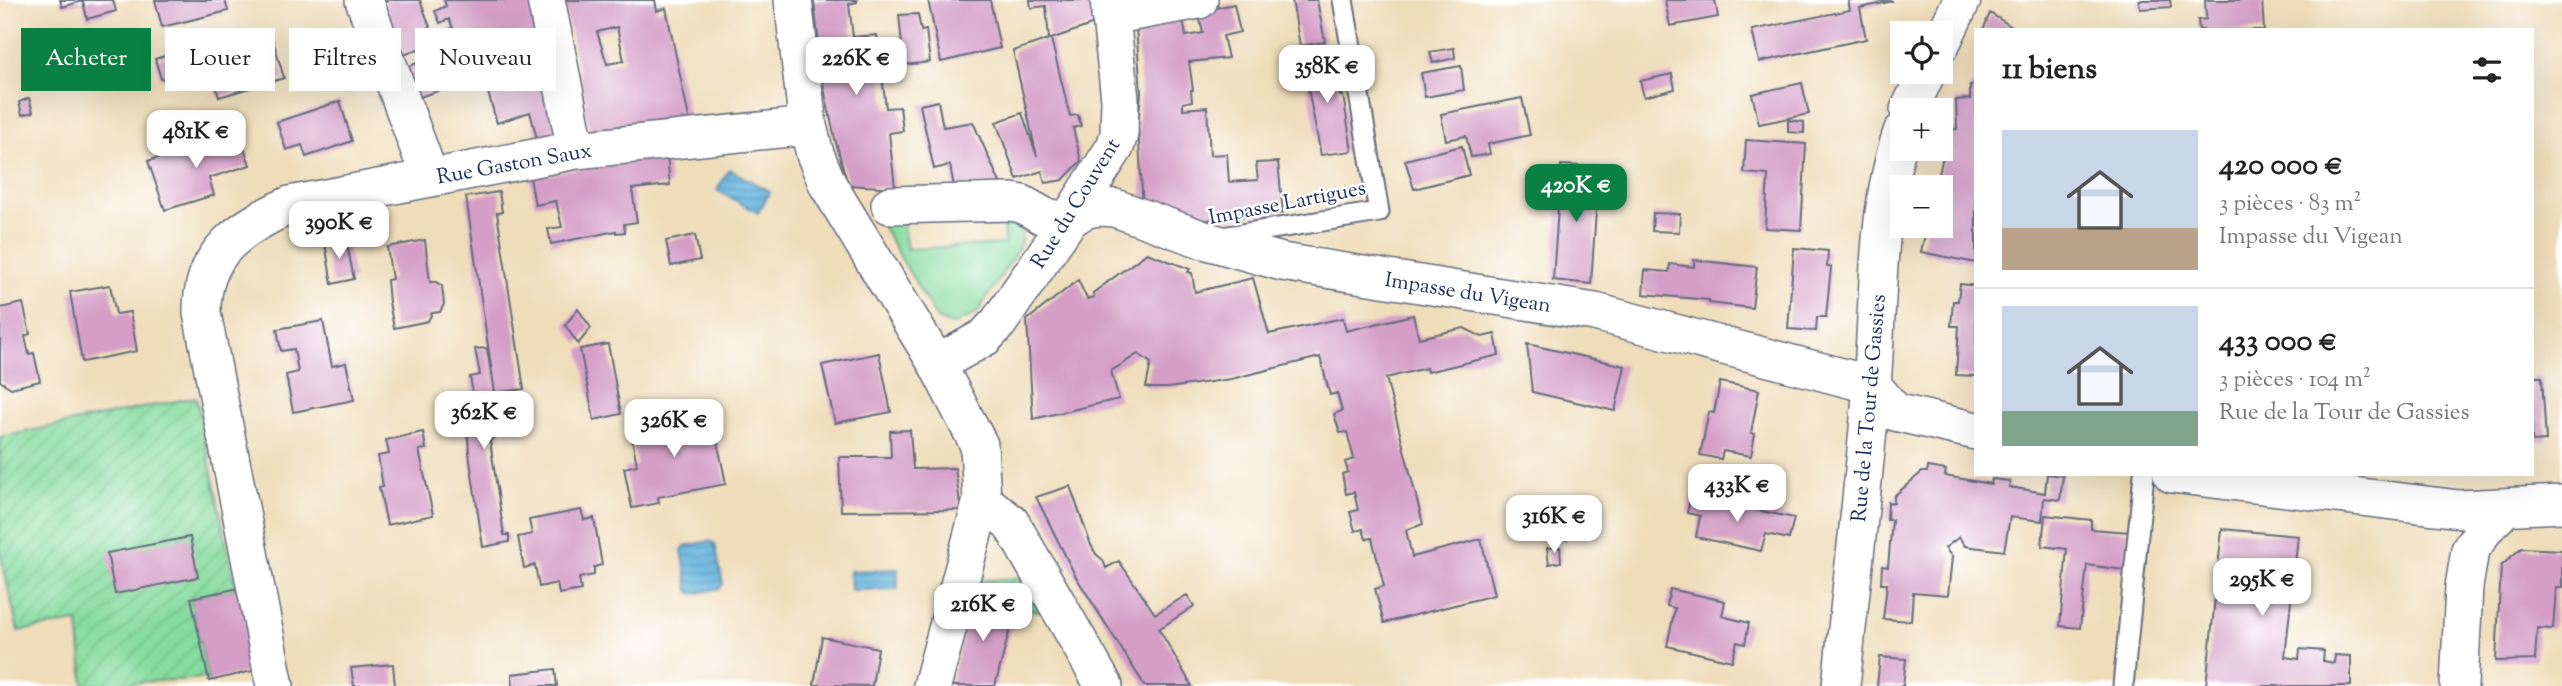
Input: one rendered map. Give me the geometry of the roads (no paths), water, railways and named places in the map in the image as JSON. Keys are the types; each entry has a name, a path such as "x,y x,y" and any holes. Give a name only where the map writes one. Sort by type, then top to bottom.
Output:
{"street":[{"path":"364,0 430,178"},
{"path":"546,0 576,150"},
{"path":"793,0 808,126 815,154 828,185 937,365 979,446 982,500 932,686"},
{"path":"1110,8 1199,0"},
{"path":"1952,21 1962,0"},
{"name":"Rue du Couvent","path":"937,365 985,337 999,321 1115,147 1119,134 1120,99 1110,8"},
{"name":"Rue Gaston Saux","path":"275,686 202,313 202,292 212,264 233,238 255,221 290,205 576,150 808,126"},
{"name":"Rue de la Tour de Gassies","path":"1841,686 1872,385 1881,234 1894,161"},
{"path":"890,205 1011,202 1022,204 1045,217 1068,221"},
{"name":"Impasse du Vigean","path":"1068,221 1083,209 1100,206 1115,208 1204,240 1282,262 1595,312 1872,385"},
{"path":"1872,385 1895,412 1974,431"},
{"path":"2188,476 2459,509 2562,504"},
{"path":"982,500 1011,523 1104,686"},
{"path":"2459,686 2464,587 2470,550 2486,527 2506,507"}],"lane":[{"name":"Impasse Lartigues","path":"1204,240 1379,212 1343,0"},
{"path":"2123,686 2144,476"}],"water":[{"path":"729,169 770,192 758,213 717,190"},
{"path":"710,541 715,544 723,584 720,588 694,594 689,591 682,550 685,546"},
{"path":"898,569 898,589 851,590 850,571"}]}
